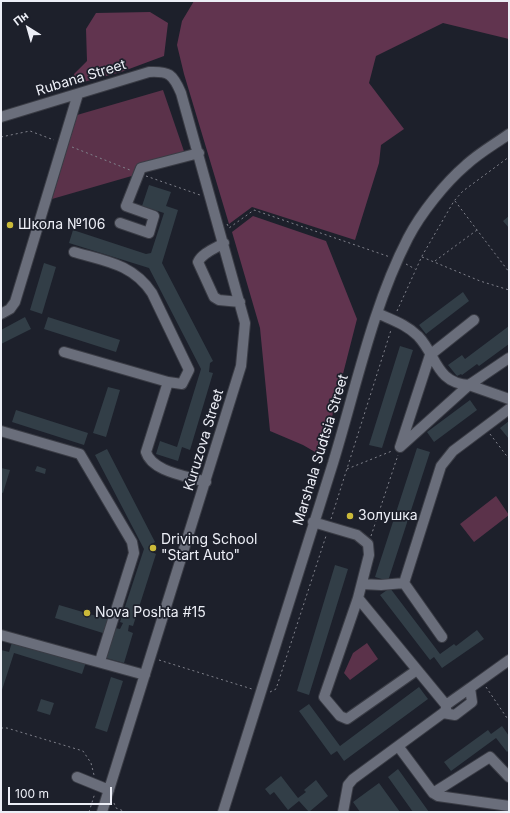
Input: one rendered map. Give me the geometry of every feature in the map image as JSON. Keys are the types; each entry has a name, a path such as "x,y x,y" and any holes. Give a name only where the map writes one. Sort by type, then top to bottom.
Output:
{"street":[{"name":"Rubana Street","path":"1,117 149,72 162,72 170,74"},
{"name":"Kuruzova Street","path":"102,812 241,366 245,323 199,153 181,93 176,81 170,74"},
{"path":"1,314 10,309 16,302 78,94"},
{"name":"Marshala Sudtsia Street","path":"223,812 377,313 406,243 422,216 466,165 509,134"},
{"path":"120,223 149,233 154,216 126,206 141,168 199,153"},
{"path":"224,243 204,254 198,262 214,297 219,300 240,302"},
{"path":"64,352 168,382 182,384 189,372 189,367 164,314 146,283 132,271 74,252"},
{"path":"377,313 405,325 418,336 449,380 456,383 469,385 509,399"},
{"path":"400,447 430,355 474,320"},
{"path":"400,447 469,385 509,358"},
{"path":"168,382 146,452 151,462 159,468 206,482"},
{"path":"404,583 441,466 453,452 509,409"},
{"path":"1,431 80,454 132,542 134,553 100,661"},
{"path":"313,522 357,535 368,544 369,555 358,598 325,692 326,701 340,716 347,719 417,670"},
{"path":"362,584 381,585 404,583"},
{"path":"404,583 442,637"},
{"path":"358,598 417,670 445,709 454,715 472,702 470,688"},
{"path":"1,634 145,675"},
{"path":"343,812 349,783 470,688 509,660"},
{"path":"398,746 433,793 447,798 509,806"},
{"path":"433,793 490,757 509,777"},
{"path":"77,777 109,790"}],"path":[{"path":"509,157 463,191 454,201 509,272"},
{"path":"435,262 477,230"},
{"path":"422,256 480,281 509,290"},
{"path":"485,427 509,460"},
{"path":"347,469 400,447"},
{"path":"368,544 400,447"},
{"path":"481,680 509,721"},
{"path":"1,728 7,728 83,752 91,763 97,785 89,812"},
{"path":"114,802 116,808 126,812"}],"shaded area":[{"path":"194,1 509,1 509,39 443,23 376,56 369,83 404,129 381,145 379,163 355,240 252,207 229,224 184,74 177,45 182,21"},
{"path":"150,12 168,23 164,56 121,72 76,84 74,74 87,61 86,29 96,13"},
{"path":"163,90 187,160 52,199 77,115"},
{"path":"253,216 326,241 357,319 322,456 303,445 270,431 260,328 232,232"},
{"path":"496,496 509,515 474,542 460,524"},
{"path":"367,643 378,659 350,680 344,673 353,653"}],"building":[{"path":"149,185 171,192 166,206 178,210 162,263 213,361 210,363 209,372 213,373 190,450 182,447 178,461 156,454 160,441 177,447 201,369 149,268 69,243 73,230 146,254 151,253 164,213 142,206"},
{"path":"509,216 509,228 503,221"},
{"path":"44,263 56,267 42,314 30,310"},
{"path":"463,292 469,301 426,334 419,325"},
{"path":"25,317 31,329 1,344 1,330"},
{"path":"48,317 120,340 116,352 44,329"},
{"path":"509,326 509,344 479,366 477,364 462,375 457,376 448,365 462,355 465,359"},
{"path":"400,346 413,350 382,448 369,445"},
{"path":"108,387 120,390 106,437 93,433"},
{"path":"470,400 477,410 434,442 427,432"},
{"path":"16,410 88,433 84,445 12,422"},
{"path":"509,421 509,439 500,428"},
{"path":"417,448 430,452 388,581 375,577"},
{"path":"107,449 155,542 152,544 152,552 156,554 133,626 129,625 128,631 133,633 124,663 106,658 115,628 120,629 123,623 120,622 144,549 95,455"},
{"path":"37,466 46,469 45,474 35,471"},
{"path":"1,468 10,470 3,493 1,492"},
{"path":"335,565 348,569 309,695 297,691"},
{"path":"390,588 440,654 454,644 456,646 477,630 484,639 442,668 434,657 430,660 380,595"},
{"path":"59,605 110,620 106,634 55,618"},
{"path":"13,639 86,662 82,674 14,653 1,693 1,650 9,652"},
{"path":"111,677 123,681 107,732 95,728"},
{"path":"419,687 428,699 344,761 337,751 331,755 299,711 309,704 340,746"},
{"path":"41,699 54,703 50,715 37,711"},
{"path":"502,726 509,736 509,750 507,752 496,738 451,771 444,762 488,730 491,734"},
{"path":"398,769 429,812 413,812 388,777"},
{"path":"281,776 298,798 306,792 304,790 316,780 328,796 309,812 299,801 288,810 274,792 270,795 265,789"},
{"path":"379,783 400,812 360,812 353,802"}],"place":[{"name":"Школа №106","path":"10,225"},
{"name":"Золушка","path":"350,516"},
{"name":"Driving School \"Start Auto\"","path":"153,548"},
{"name":"Nova Poshta #15","path":"87,613"}]}
